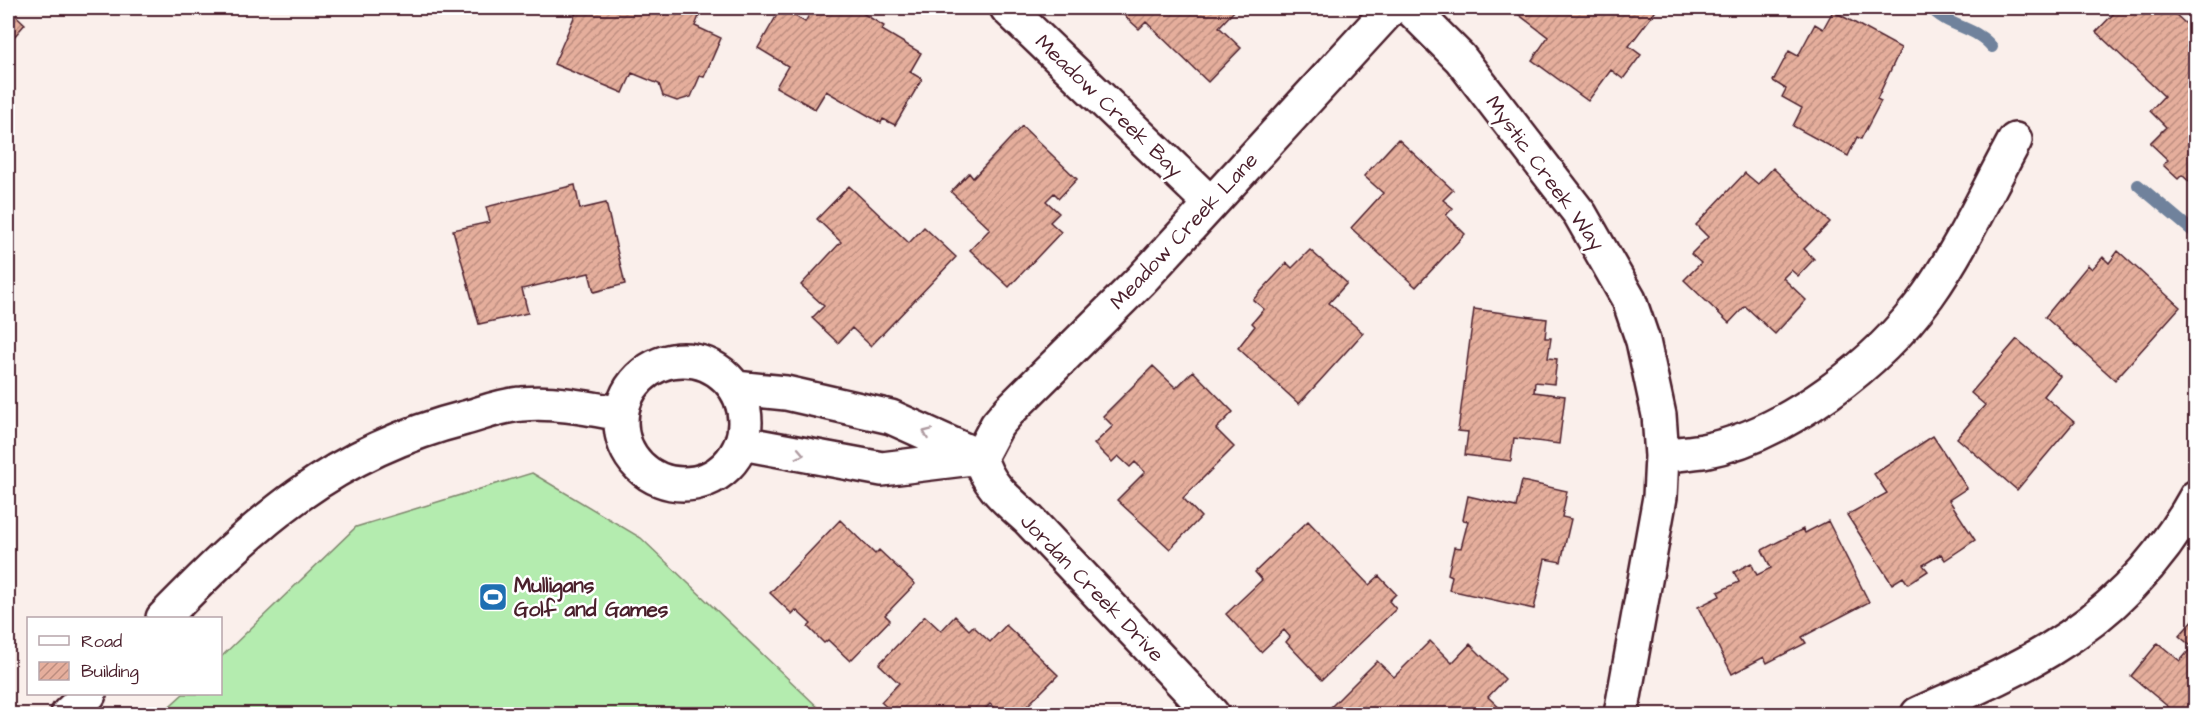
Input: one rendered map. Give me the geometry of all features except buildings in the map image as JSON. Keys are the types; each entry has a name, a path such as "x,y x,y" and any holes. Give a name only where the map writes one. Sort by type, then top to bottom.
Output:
{"street":[{"name":"Meadow Creek Bay","path":"1007,8 1211,204"},
{"name":"Meadow Creek Lane","path":"980,457 997,425 1141,280 1390,8"},
{"name":"Mystic Creek Way","path":"1410,8 1460,58 1580,214 1604,251 1629,300 1644,341 1659,415 1662,456 1655,533 1621,714"},
{"path":"1662,456 1704,450 1778,422 1821,397 1876,354 1928,295 2015,140"},
{"path":"680,359 701,362 720,372 735,388 746,415 742,443 729,465 707,480 681,485 656,479 636,463 623,440 621,414 627,394 640,376 658,364 680,359"},
{"path":"735,388 786,393 891,417 980,457"},
{"path":"164,617 230,550 288,501 355,458 433,426 520,404 571,405 621,414"},
{"path":"742,443 882,469 980,457"},
{"name":"Jordan Creek Drive","path":"980,457 989,481 1028,519 1212,714"},
{"path":"1918,714 2047,652 2083,628 2138,578 2163,548 2196,497"},
{"path":"68,714 87,695"}],"green space":[{"name":"Mulligans Golf and Games","path":"532,473 641,538 825,714 161,714 182,695 222,695 222,656 356,527"}],"waterway":[{"path":"1931,8 1946,19 1979,35 1992,47"},
{"path":"2138,185 2196,234"}],"place":[{"name":"Mulligans Golf and Games","path":"493,597"}]}
